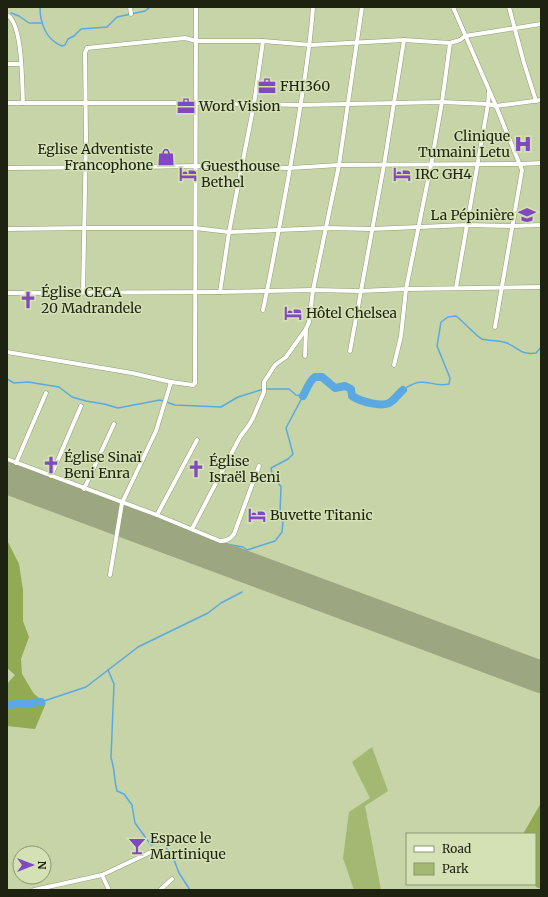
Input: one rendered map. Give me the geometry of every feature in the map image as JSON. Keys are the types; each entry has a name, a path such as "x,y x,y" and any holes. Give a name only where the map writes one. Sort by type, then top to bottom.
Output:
{"street":[{"path":"130,7 131,14"},
{"path":"7,352 132,373 171,382 193,385 195,383 196,7"},
{"path":"263,310 290,168 311,45 313,7"},
{"path":"305,356 306,328 339,165 362,7"},
{"path":"454,7 465,36 521,164 522,170 494,327"},
{"path":"7,103 195,102 301,105 442,102 488,104 496,106 538,101 524,63 509,7"},
{"path":"7,15 14,22 18,33 23,103"},
{"path":"83,292 86,168 85,50 87,48 185,38 196,41 263,42 311,45 404,40 450,43 460,40 465,36 541,24"},
{"path":"350,351 371,229 384,165 404,40"},
{"path":"220,292 229,232 254,104 263,42"},
{"path":"394,365 401,336 406,289 442,102 450,43"},
{"path":"7,64 21,64"},
{"path":"456,288 478,164 489,91"},
{"path":"7,168 195,166 290,168 339,165 521,164 541,162"},
{"path":"7,229 195,228 229,232 278,229 371,229 466,225 541,225"},
{"path":"7,293 313,290 360,292 406,289 541,287"},
{"path":"192,529 240,437 249,425 264,392 264,382 275,365 286,357 306,328"},
{"path":"110,575 122,503 156,431 171,382"},
{"path":"16,463 46,393"},
{"path":"50,476 82,406"},
{"path":"84,489 114,424"},
{"path":"157,515 197,440"},
{"path":"7,459 157,515 220,541 228,540 234,534 259,466"},
{"path":"34,890 102,875 153,851"},
{"path":"102,875 109,890"},
{"path":"160,890 172,879"}],"green space":[{"path":"7,540 19,564 23,590 23,621 29,637 21,659 22,674 34,694 46,703 35,729 7,726 7,684 15,675 7,668"},
{"path":"372,747 388,791 365,806 381,890 354,890 343,858 349,812 370,798 352,762"},
{"path":"541,803 541,889 536,887 535,885 536,833 524,833"}],"waterway":[{"path":"40,7 41,19 45,30 52,40 62,46 65,45 68,39 74,36 81,29 107,27 117,17 145,11 150,7"},
{"path":"11,13 19,16 29,23 41,23"},
{"path":"403,390 411,385 422,382 442,385 449,384 450,378 437,346 441,322 448,317 456,316 482,339 501,341 527,353 536,353 541,347"},
{"path":"303,396 315,377 322,377 335,388 345,386 351,389 352,396 360,400 378,404 388,403 403,390"},
{"path":"7,379 14,383 28,382 59,387 72,397 118,408 160,400 175,405 221,407 238,397 264,389 289,389 296,395 303,396 286,428 293,454 288,459 271,468 272,473 281,487 280,513 283,522 282,532 275,541 247,550 243,547 220,543"},
{"path":"7,462 198,534"},
{"path":"41,702 86,687 138,647 208,613 221,603 242,592"},
{"path":"108,670 114,684 111,758 117,791 124,794 132,805 135,823 151,845 167,839 169,843 166,846 168,853 173,857 179,873 190,890"},
{"path":"7,705 41,702"}],"runway":[{"path":"7,478 541,677"}],"place":[{"name":"FHI360","path":"267,86"},
{"name":"Word Vision","path":"186,106"},
{"name":"Clinique Tumaini Letu","path":"523,144"},
{"name":"Eglise Adventiste Francophone","path":"166,157"},
{"name":"Guesthouse Bethel","path":"188,174"},
{"name":"IRC GH4","path":"402,174"},
{"name":"La Pépinière","path":"527,215"},
{"name":"Église CECA 20 Madrandele","path":"28,300"},
{"name":"Hôtel Chelsea","path":"293,313"},
{"name":"Église Sinaï Beni Enra","path":"51,465"},
{"name":"Église Israël Beni","path":"196,469"},
{"name":"Buvette Titanic","path":"257,515"},
{"name":"Espace le Martinique","path":"137,846"}]}
